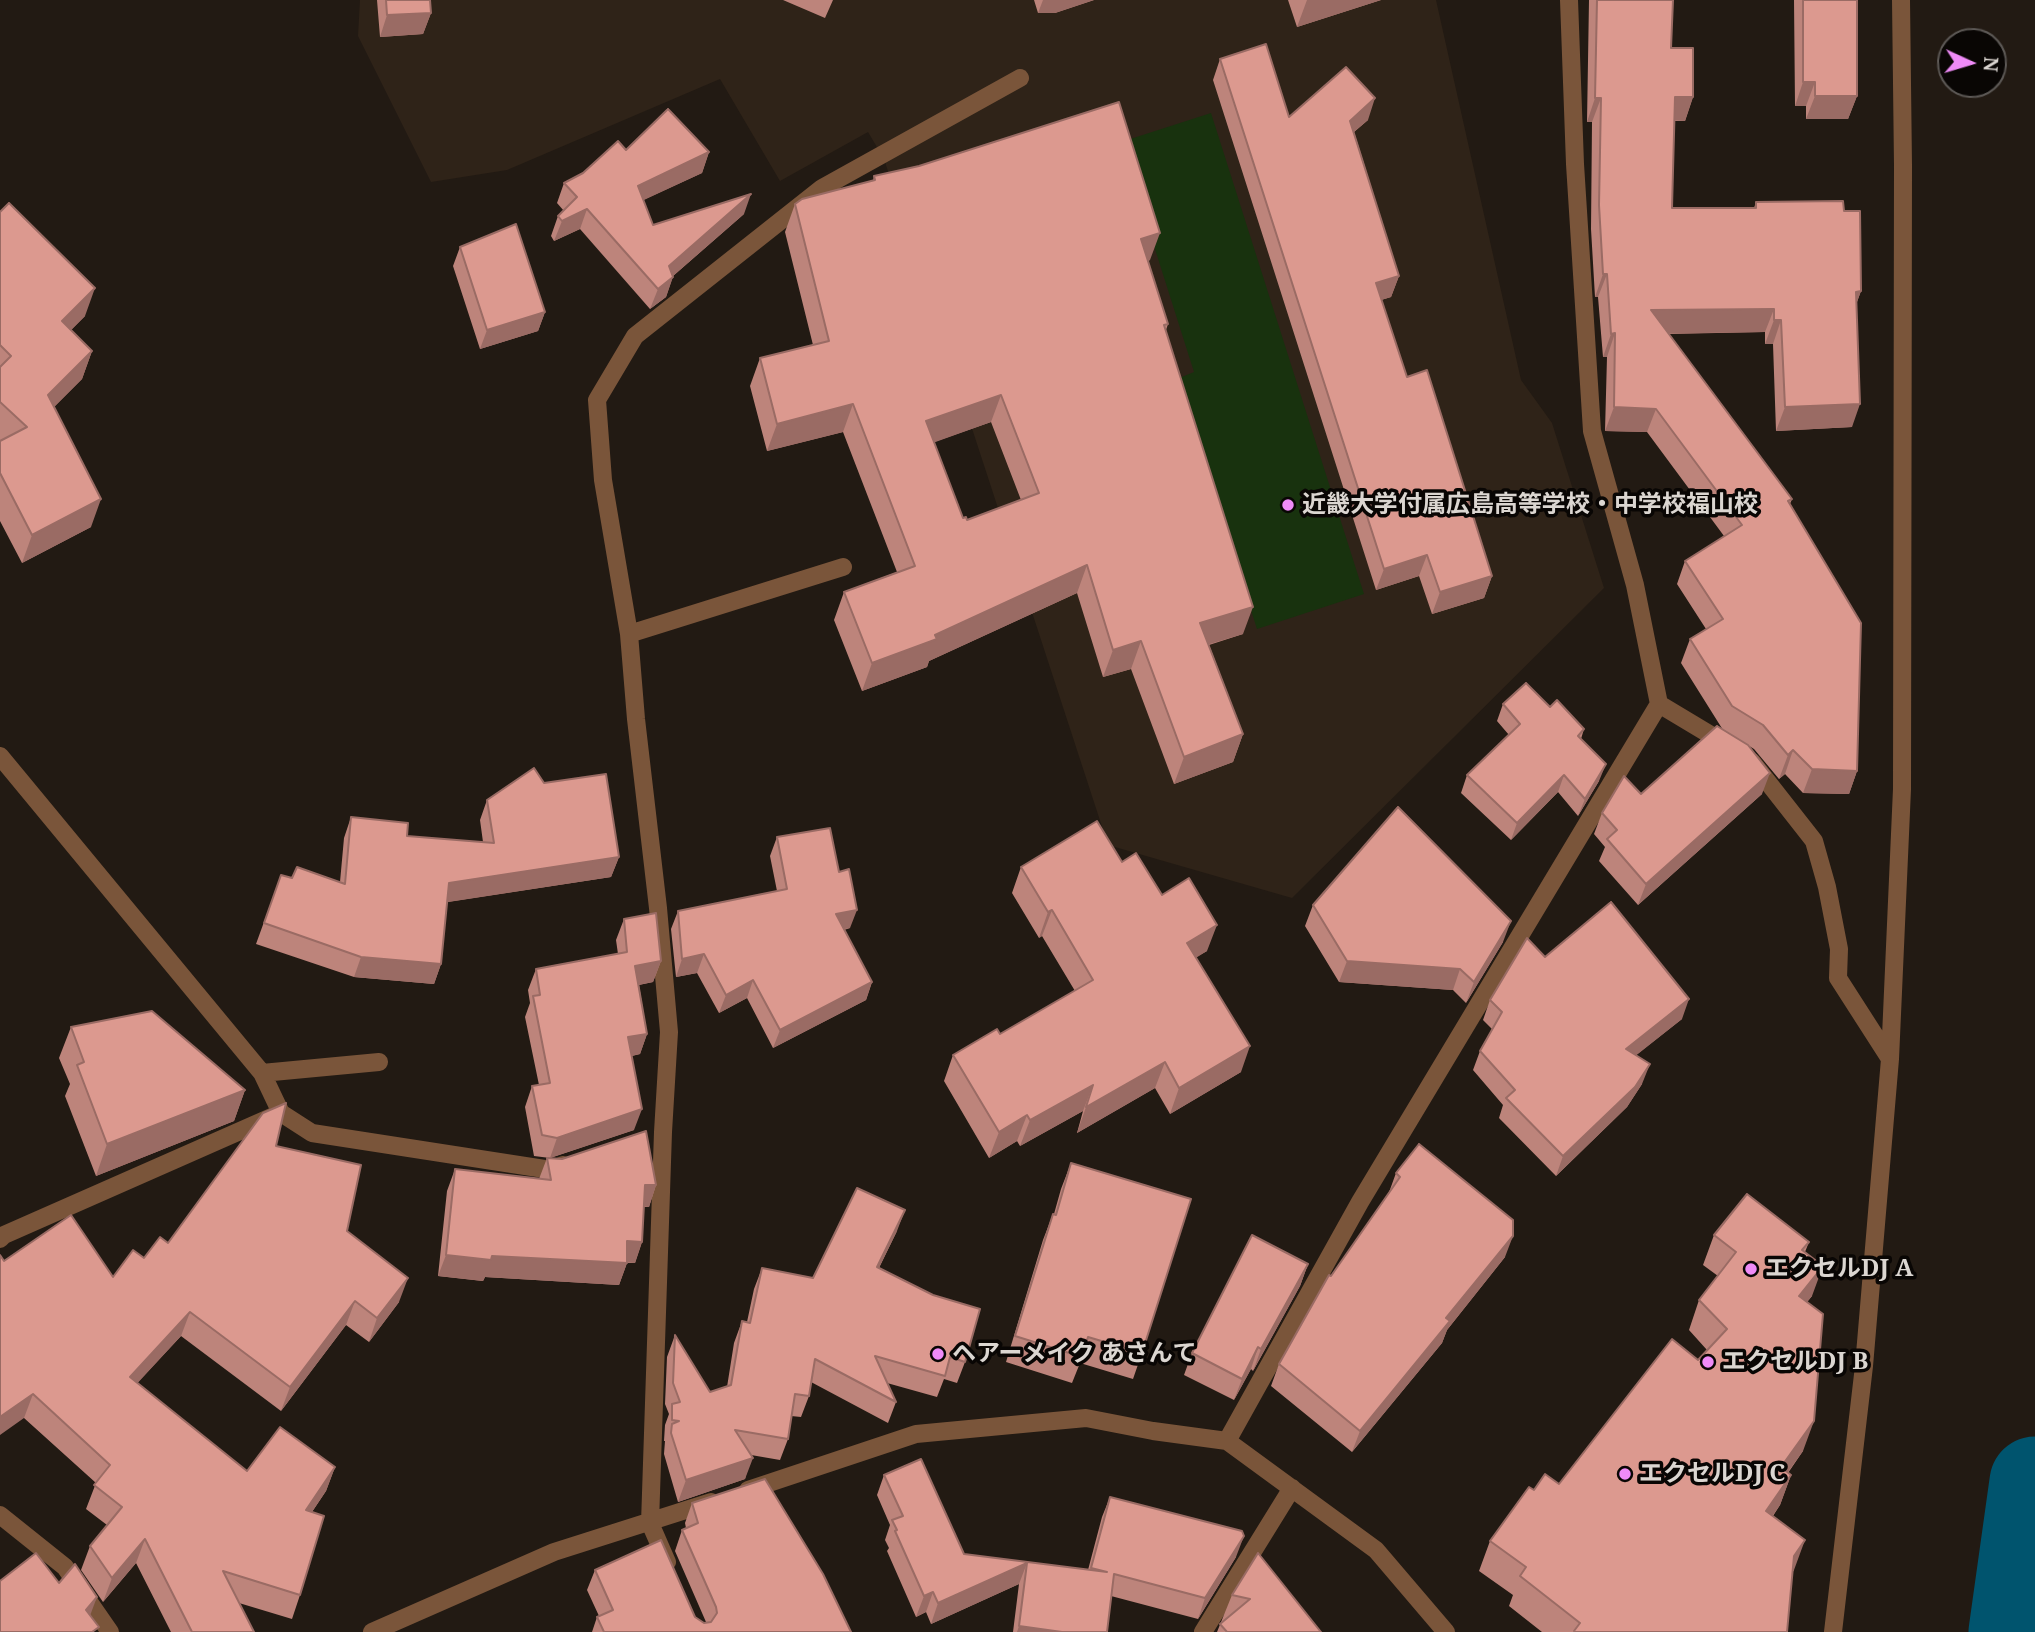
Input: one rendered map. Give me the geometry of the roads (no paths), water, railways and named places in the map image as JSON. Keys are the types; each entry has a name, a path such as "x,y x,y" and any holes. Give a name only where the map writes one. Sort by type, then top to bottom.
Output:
{"street":[{"path":"1227,1441 1360,1202 1659,704 1635,585 1592,430 1574,164 1569,0"},
{"path":"1833,1632 1864,1366 1889,1059 1902,776 1901,0"},
{"path":"677,1584 650,1523 657,1134 669,1032 629,634 603,480 597,400 635,336 822,188 1020,78"},
{"path":"629,634 843,567"},
{"path":"1659,704 1748,758 1814,841 1827,887 1839,949 1838,978 1889,1059"},
{"path":"0,756 262,1073 281,1113 312,1133 551,1170 576,1161"},
{"path":"262,1073 379,1062"},
{"path":"0,1239 281,1113"},
{"path":"372,1632 554,1552 650,1523 916,1434 1086,1418 1227,1441 1376,1550 1446,1632"},
{"path":"1203,1632 1292,1488"},
{"path":"0,1515 65,1567 110,1632"}],"waterway":[{"path":"2014,1632 2035,1482"}],"place":[{"name":"近畿大学付属広島高等学校・中学校福山校","path":"1288,505"},
{"name":"エクセルDJ A","path":"1751,1269"},
{"name":"ヘアーメイク あさんて","path":"938,1354"},
{"name":"エクセルDJ B","path":"1708,1362"},
{"name":"エクセルDJ C","path":"1625,1474"}]}
